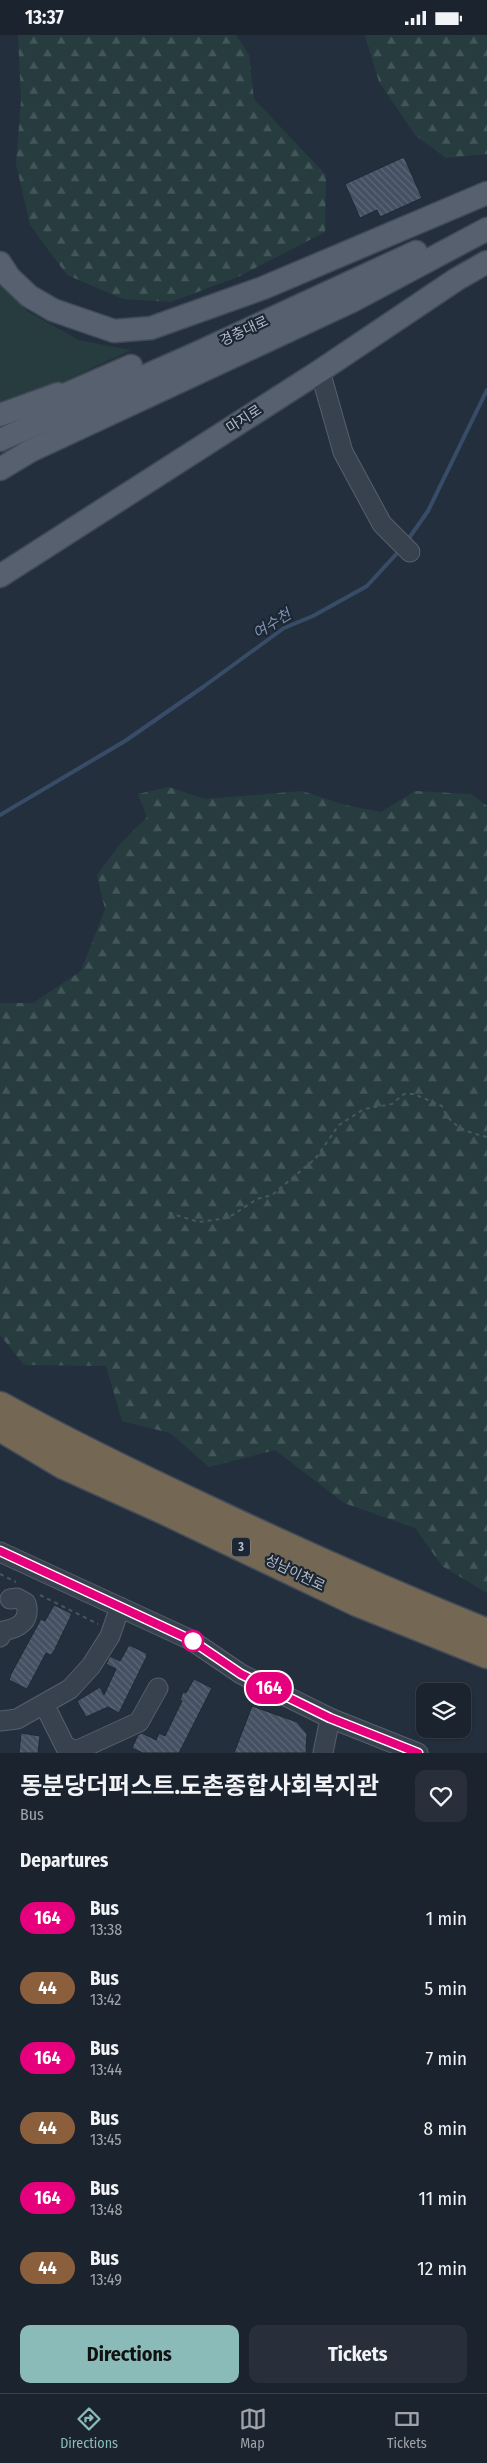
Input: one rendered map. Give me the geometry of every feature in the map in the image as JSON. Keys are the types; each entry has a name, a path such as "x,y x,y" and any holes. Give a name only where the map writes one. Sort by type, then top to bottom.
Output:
{"highway":[{"path":"0,1391 68,1456"},
{"name":"성남이천로","path":"0,1405 68,1456 164,1511 357,1603 487,1655"},
{"name":"성남이천로","path":"0,1428 487,1632"},
{"path":"0,1447 68,1456"}],"main road":[{"path":"0,263 9,277 29,297 53,310 114,331 151,328 263,288 487,193"},
{"name":"경충대로","path":"0,425 89,382 204,337 487,205"},
{"name":"경충대로","path":"0,440 193,355 487,219"},
{"path":"0,469 30,451 352,301 487,229"},
{"name":"마지로","path":"0,576 320,371 457,279 487,262"},
{"path":"0,455 193,355"},
{"path":"0,415 89,382"}],"street":[{"path":"320,371 343,452 382,524 409,550"},
{"path":"0,1551 191,1640 241,1674 330,1718 418,1753"},
{"path":"0,1637 3,1631 16,1629 21,1625 29,1612 26,1603 17,1598 15,1591"},
{"path":"0,1721 17,1719 70,1689 91,1666 112,1630 120,1607"},
{"path":"44,1704 66,1749 76,1751 139,1722 158,1688"},
{"path":"323,1753 330,1718"}],"path":[{"path":"169,1213 199,1222 228,1217 257,1199 272,1195 314,1159 339,1125 364,1109 392,1104 404,1094 414,1094 442,1106 445,1115 458,1128 487,1137"},
{"path":"0,1574 15,1591"},
{"path":"37,1593 112,1630"}],"green space":[{"path":"18,35 236,35 249,55 254,99 326,175 325,232 240,276 171,302 123,299 67,275 30,225 16,164 21,101"},
{"path":"365,35 487,35 487,154 446,158 415,135 379,82"},
{"path":"0,279 27,311 79,340 131,350 0,411"},
{"path":"169,787 205,799 302,791 345,805 381,812 415,791 471,794 487,806 487,1593 442,1566 415,1528 344,1503 275,1450 209,1467 170,1433 122,1421 106,1366 24,1365 0,1335 0,1003 33,1003 81,971 105,909 97,875 121,843 147,817 138,794"}],"building":[{"path":"404,157 422,198 380,217 377,210 360,218 345,184"},
{"path":"54,1605 71,1613 71,1616 53,1653 50,1655 46,1653 27,1689 9,1680 41,1619 45,1621"},
{"path":"129,1645 146,1653 147,1656 119,1713 108,1707 86,1717 77,1701 100,1687 104,1695 116,1669 106,1664 110,1656 120,1661"},
{"path":"194,1679 212,1688 179,1753 143,1753 132,1748 138,1735 142,1733 156,1740 159,1733 165,1736 182,1701 180,1700 183,1692 186,1693"},
{"path":"252,1706 297,1722 307,1734 306,1753 234,1753"},
{"path":"21,1733 40,1736 38,1753 19,1753"}],"waterway":[{"name":"여수천","path":"407,541 428,511 487,390"},
{"name":"여수천","path":"0,815 125,741 284,628 313,616 367,586 400,550"}],"bus line":[{"name":"164","path":"0,1551 191,1640 241,1674 330,1718 418,1753"}]}
